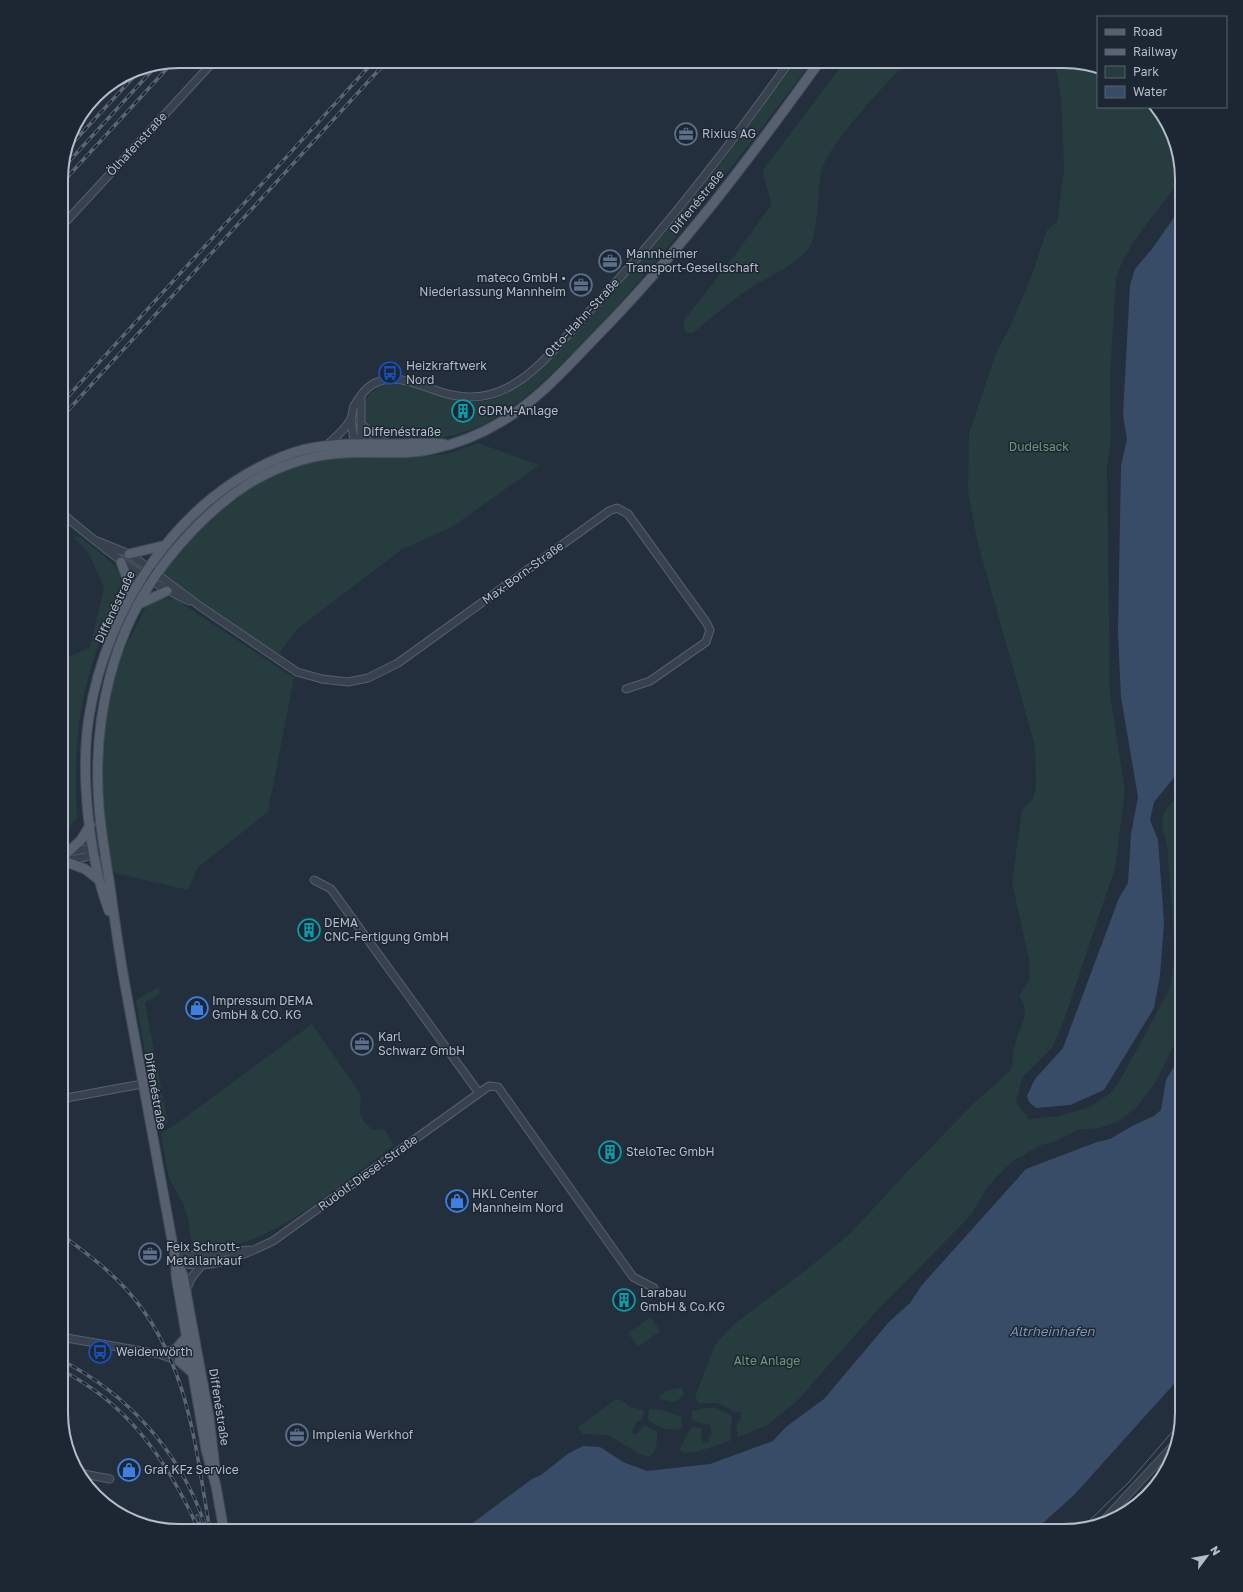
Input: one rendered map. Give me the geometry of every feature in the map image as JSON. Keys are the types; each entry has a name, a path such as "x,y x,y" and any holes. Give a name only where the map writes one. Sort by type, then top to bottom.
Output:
{"main road":[{"name":"Diffenéstraße","path":"216,1486 214,1450 198,1358 186,1337 176,1276 175,1260 114,923 99,807 98,763 100,722 108,683 121,642 137,605 154,577 203,520 248,484 275,470 300,460 357,447 389,444 447,444 461,442 499,424 521,409 572,363 604,329 706,211 815,68"},
{"name":"Diffenéstraße","path":"114,923 99,880 94,852 90,825 86,748 89,717 97,681 114,631 130,597 148,566 196,512 242,475 284,455 302,449 327,445 404,453 434,449 447,444"},
{"path":"129,554 166,545"},
{"path":"121,562 128,581 130,597"},
{"path":"137,605 167,591"},
{"path":"68,852 81,840 90,825"},
{"path":"68,860 85,869 99,880"},
{"name":"Diffenéstraße","path":"175,1260 183,1275 186,1290 193,1350 193,1374 206,1450 216,1486 223,1524"},
{"path":"177,1348 186,1337"},
{"path":"177,1348 193,1350"},
{"path":"193,1350 179,1361 193,1374"}],"street":[{"name":"Ölhafenstraße","path":"68,219 208,68"},
{"name":"Otto-Hahn-Straße","path":"327,445 340,434 351,418 354,406 366,389 373,384 391,379 406,380 451,395 472,397 491,395 509,387 526,376 579,322 650,243 733,139 785,68"},
{"path":"357,447 361,423 361,397"},
{"name":"Otto-Hahn-Straße","path":"351,418 357,447"},
{"path":"361,423 377,438 389,444"},
{"name":"Max-Born-Straße","path":"142,576 154,577 202,607 297,672 336,681 362,680 382,673 398,663 609,511 617,508 628,514 706,622 710,630 706,642 650,682 626,688"},
{"path":"68,518 121,562 142,576"},
{"path":"97,541 129,554 148,566 154,577"},
{"name":"Max-Born-Straße","path":"154,577 167,591 202,607"},
{"path":"68,856 104,850"},
{"path":"314,880 331,889 479,1093"},
{"path":"68,1098 142,1084"},
{"name":"Rudolf-Diesel-Straße","path":"175,1260 188,1266 202,1265 242,1256 273,1242 489,1086 498,1087 633,1277 654,1288"},
{"name":"Rudolf-Diesel-Straße","path":"175,1260 256,1250"},
{"path":"186,1290 192,1277 202,1265"},
{"path":"68,1338 159,1354 179,1361"},
{"path":"159,1354 177,1348"},
{"path":"1109,1514 1168,1451"},
{"path":"87,1474 110,1479"}],"green space":[{"path":"791,68 807,68 743,152 640,280 591,334 536,388 516,405 494,419 474,429 443,438 410,441 409,438 383,435 376,432 371,427 365,415 365,402 374,390 386,385 400,385 416,388 450,398 468,401 486,401 503,395 527,379 559,349 617,286 687,206 725,158"},
{"path":"840,68 902,68 859,114 846,130 826,160 821,172 814,234 808,249 795,261 750,288 693,333 687,333 684,329 684,320 735,255 771,205 763,170"},
{"name":"Dudelsack","path":"1056,68 1072,68 1097,73 1097,108 1149,108 1164,130 1169,143 1174,164 1175,186 1135,240 1120,267 1116,279 1110,375 1111,439 1107,468 1110,695 1125,791 1115,868 1064,1020 1052,1048 1022,1078 1016,1102 1029,1119 1059,1116 1090,1107 1111,1093 1122,1077 1170,988 1175,955 1175,1043 1155,1083 1135,1109 1117,1122 1099,1128 1077,1130 1057,1141 1041,1145 1028,1152 1021,1158 1017,1158 1002,1171 987,1188 971,1215 871,1317 797,1401 766,1426 738,1437 736,1425 740,1420 741,1412 735,1412 718,1403 699,1403 695,1397 715,1345 734,1324 806,1270 850,1234 906,1173 971,1106 1011,1070 1015,1044 1025,1014 1023,1002 1019,996 1029,981 1030,964 1012,882 1022,810 1033,799 1036,787 1035,746 977,540 968,491 969,434 996,353 1010,327 1032,275 1047,230 1057,222 1064,170 1061,97"},
{"path":"478,443 539,465 452,527 401,550 296,630 275,659 157,574 190,537 229,502 251,487 273,475 297,465 335,457 437,455 450,453"},
{"path":"78,536 114,565 120,575 121,585 116,605 99,646 86,686 79,722 76,754 77,818 68,829 68,658 90,647 104,588 86,550 74,538"},
{"path":"158,598 175,599 294,678 268,812 198,867 188,890 115,873 110,865 105,822 102,776 104,726 116,666 147,605"},
{"name":"Dudelsack","path":"1175,799 1175,955 1167,843 1163,832 1162,823 1165,812"},
{"path":"159,987 160,993 145,1003 168,1123 158,1126 136,1000"},
{"path":"312,1024 361,1095 360,1113 364,1122 373,1130 384,1129 394,1145 325,1197 288,1222 269,1232 237,1244 193,1249 188,1218 183,1203 170,1180 161,1133 172,1127"},
{"path":"651,1317 660,1331 638,1347 628,1333"},
{"path":"678,1388 682,1389 684,1393 682,1397 676,1401 669,1401 658,1397 666,1391"},
{"path":"616,1399 623,1401 630,1407 644,1410 642,1419 637,1422 631,1433 637,1434 643,1425 657,1431 657,1442 654,1452 648,1457 640,1454 608,1435 583,1434 577,1428"},
{"path":"713,1407 732,1416 730,1441 696,1452 683,1453 680,1449 691,1427 701,1428 702,1443 709,1442 709,1435 712,1435 710,1425 691,1420 692,1411"},
{"path":"649,1409 665,1411 681,1417 682,1428 674,1430 655,1424 648,1419"},
{"path":"1159,1470 1148,1486 1129,1503"}],"water":[{"path":"1175,216 1175,775 1154,802 1150,820 1158,840 1164,923 1160,975 1154,1008 1104,1090 1070,1105 1036,1108 1029,1102 1027,1096 1035,1079 1063,1048 1119,898 1128,883 1131,834 1138,797 1121,697 1118,633 1121,466 1127,439 1123,415 1130,285 1135,269 1152,249"},
{"name":"Altrheinhafen","path":"1175,1065 1175,1383 1074,1495 1042,1524 471,1524 532,1479 541,1475 569,1453 583,1446 600,1447 623,1462 647,1471 710,1464 773,1441 786,1427 824,1399 889,1322 910,1303 922,1285 1026,1169 1097,1142 1110,1139 1134,1125 1154,1116 1161,1110 1166,1080"}],"tram line":[{"path":"1089,1521 1129,1482 1174,1430"}],"railway":[{"path":"68,396 368,68"},
{"path":"68,410 381,68"},
{"path":"68,176 167,69"},
{"path":"70,161 151,72"},
{"path":"75,141 133,78"},
{"path":"68,1239 119,1281 147,1315 163,1343 176,1373 186,1403 209,1524"},
{"path":"68,1364 108,1390 129,1407 148,1427 181,1472 204,1522"},
{"path":"68,1374 85,1383 106,1399 125,1416 142,1435 158,1455 172,1477 196,1524"},
{"path":"197,1516 200,1524"}],"place":[{"name":"Rixius AG","path":"686,134"},
{"name":"Mannheimer Transport-Gesellschaft","path":"610,261"},
{"name":"mateco GmbH • Niederlassung Mannheim","path":"581,285"},
{"name":"Heizkraftwerk Nord","path":"390,373"},
{"name":"GDRM-Anlage","path":"463,411"},
{"name":"DEMA CNC-Fertigung GmbH","path":"309,930"},
{"name":"Impressum DEMA GmbH & CO. KG","path":"197,1008"},
{"name":"Karl Schwarz GmbH","path":"362,1044"},
{"name":"SteloTec GmbH","path":"610,1152"},
{"name":"HKL Center Mannheim Nord","path":"457,1201"},
{"name":"Feix Schrott- Metallankauf","path":"150,1254"},
{"name":"Larabau GmbH & Co.KG","path":"624,1300"},
{"name":"Weidenwörth","path":"100,1352"},
{"name":"Implenia Werkhof","path":"297,1435"},
{"name":"Graf KFz Service","path":"129,1470"}],"park label":[{"name":"Alte Anlage","path":"767,1361"}]}
